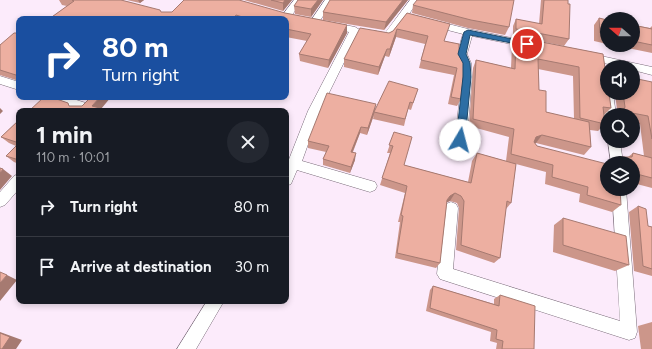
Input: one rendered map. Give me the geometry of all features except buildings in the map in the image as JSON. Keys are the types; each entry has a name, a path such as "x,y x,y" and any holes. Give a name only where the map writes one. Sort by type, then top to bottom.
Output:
{"street":[{"path":"282,16 299,0"},
{"path":"308,21 329,0"},
{"path":"289,17 387,36 415,0"},
{"path":"402,15 468,32 540,47"},
{"path":"289,174 314,111 362,31"},
{"path":"460,150 467,77 466,63 462,54 468,32"},
{"path":"578,53 652,71"},
{"path":"0,80 16,85"},
{"path":"61,100 81,108"},
{"path":"84,108 91,100"},
{"path":"294,164 370,186"},
{"path":"0,201 16,183"},
{"path":"451,208 446,274 629,332 619,196"},
{"path":"186,349 214,304"}],"route":[{"path":"460,140 467,77 466,63 462,54 468,32 527,44"}]}
